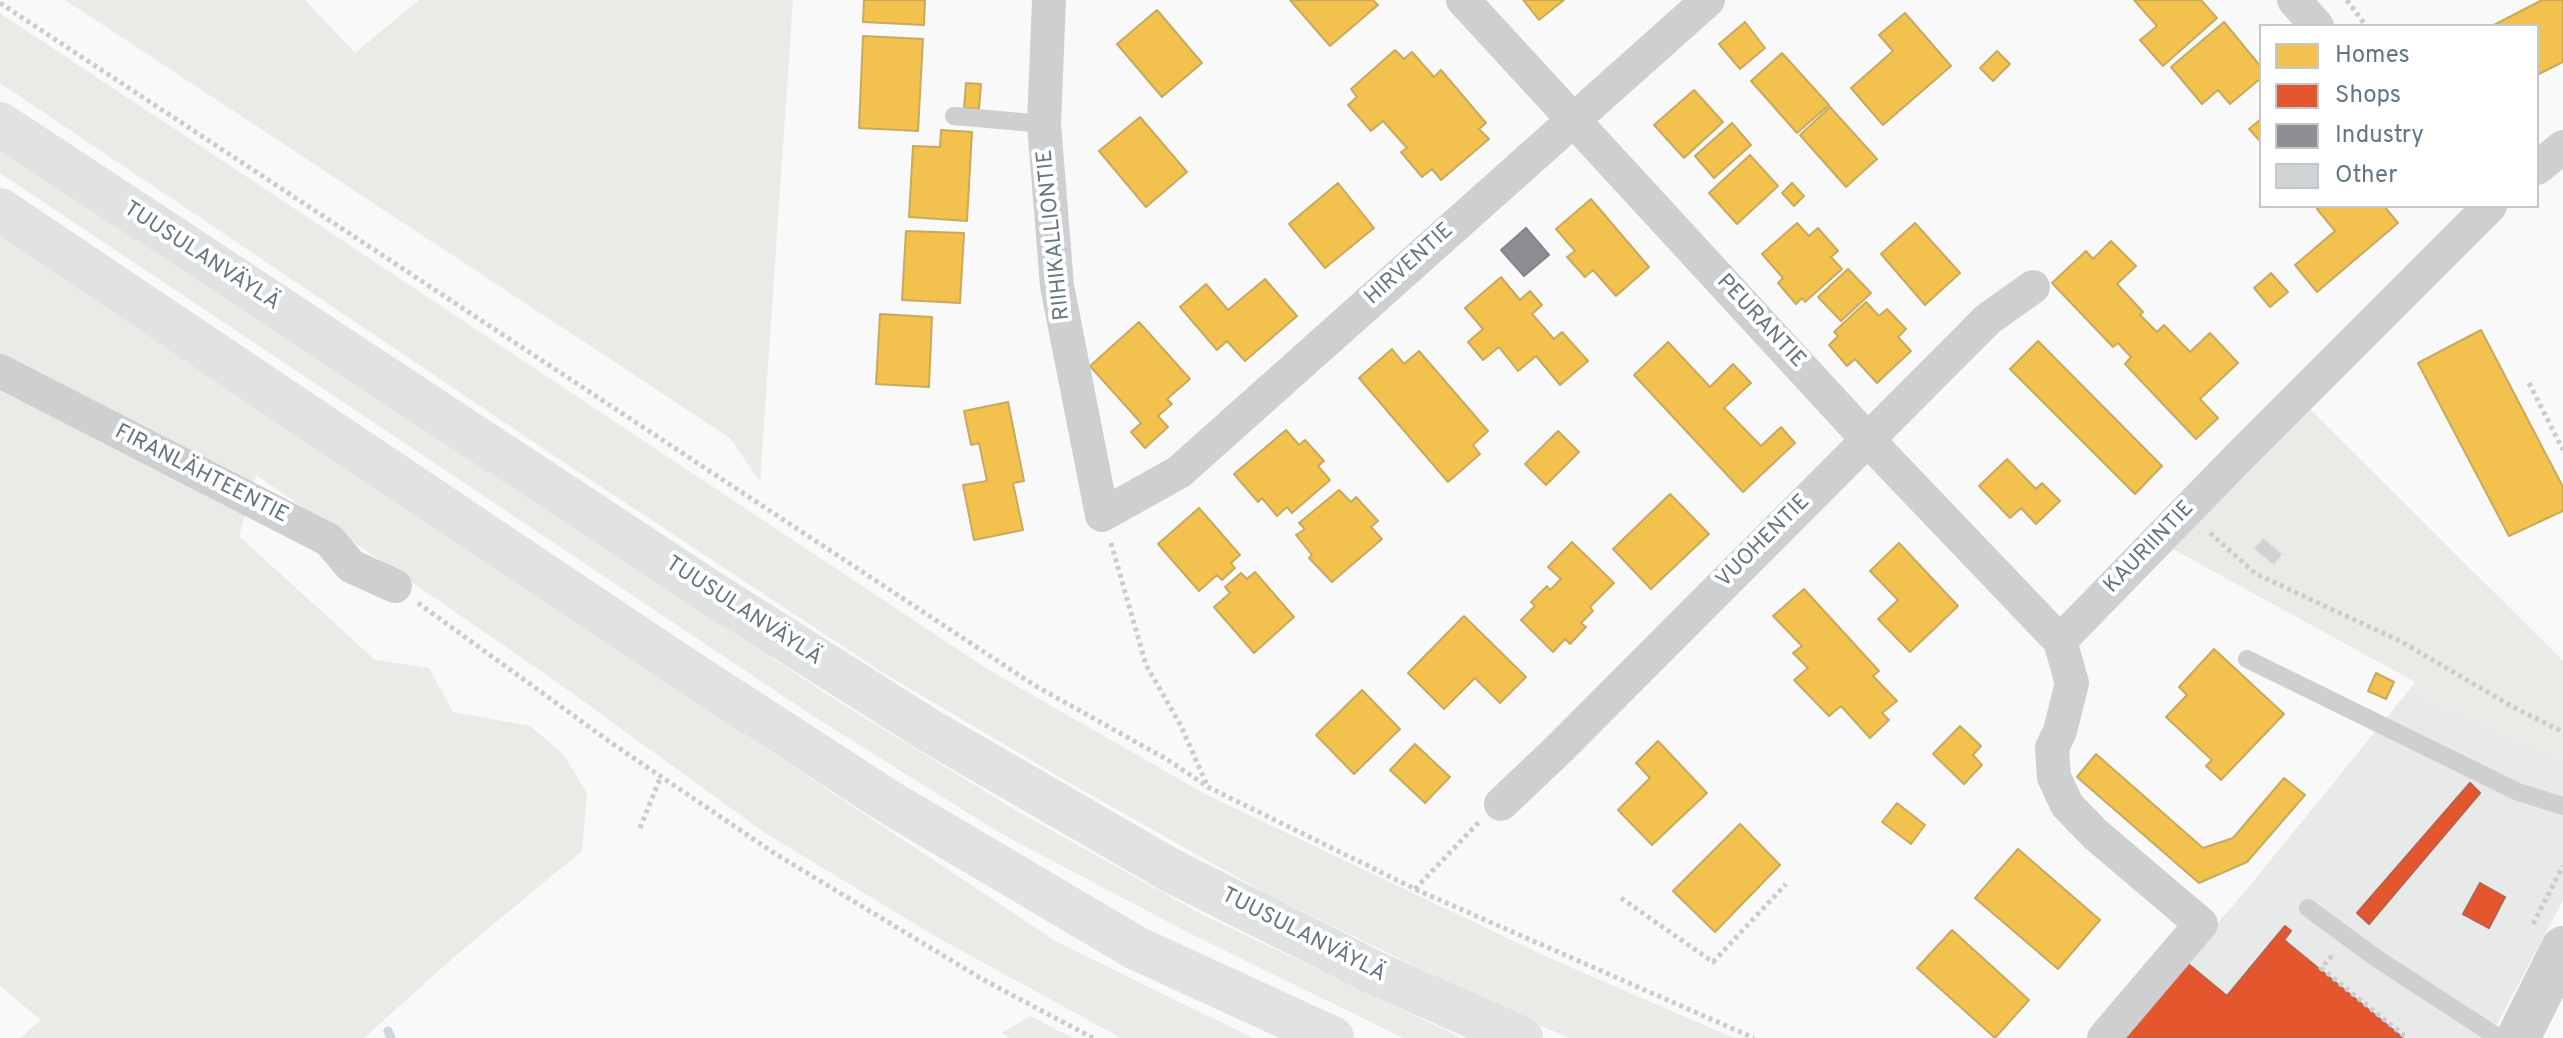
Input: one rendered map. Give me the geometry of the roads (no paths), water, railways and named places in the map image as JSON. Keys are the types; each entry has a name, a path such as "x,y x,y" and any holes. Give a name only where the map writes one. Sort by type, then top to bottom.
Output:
{"main road":[{"name":"TUUSULANVÄYLÄ","path":"0,124 710,592 930,731 1170,870 1373,972 1521,1038"},
{"path":"0,210 675,663 889,802 1136,948 1332,1038"}],"street":[{"name":"RIIHIKALLIONTIE","path":"1049,0 1044,124 1057,286 1102,515"},
{"name":"PEURANTIE","path":"1463,0 1867,439 2060,641"},
{"name":"HIRVENTIE","path":"1102,515 1179,472 1708,0"},
{"path":"2294,0 2315,24"},
{"path":"2539,166 2563,147"},
{"name":"KAURIINTIE","path":"2060,641 2339,359 2482,208"},
{"name":"VUOHENTIE","path":"1501,804 1988,319 2033,287"},
{"name":"FIRANLÄHTEENTIE","path":"0,371 329,540 351,566 395,586"},
{"path":"2060,641 2072,683 2060,731 2052,748 2054,777 2067,805 2095,834 2201,924 2104,1038"},
{"path":"2518,1038 2563,948"}],"lane":[{"path":"954,116 1044,124"},
{"path":"2247,659 2518,792 2563,806"},
{"path":"2308,908 2396,972 2499,1038"}],"waterway":[{"path":"388,1031 391,1038"}]}
